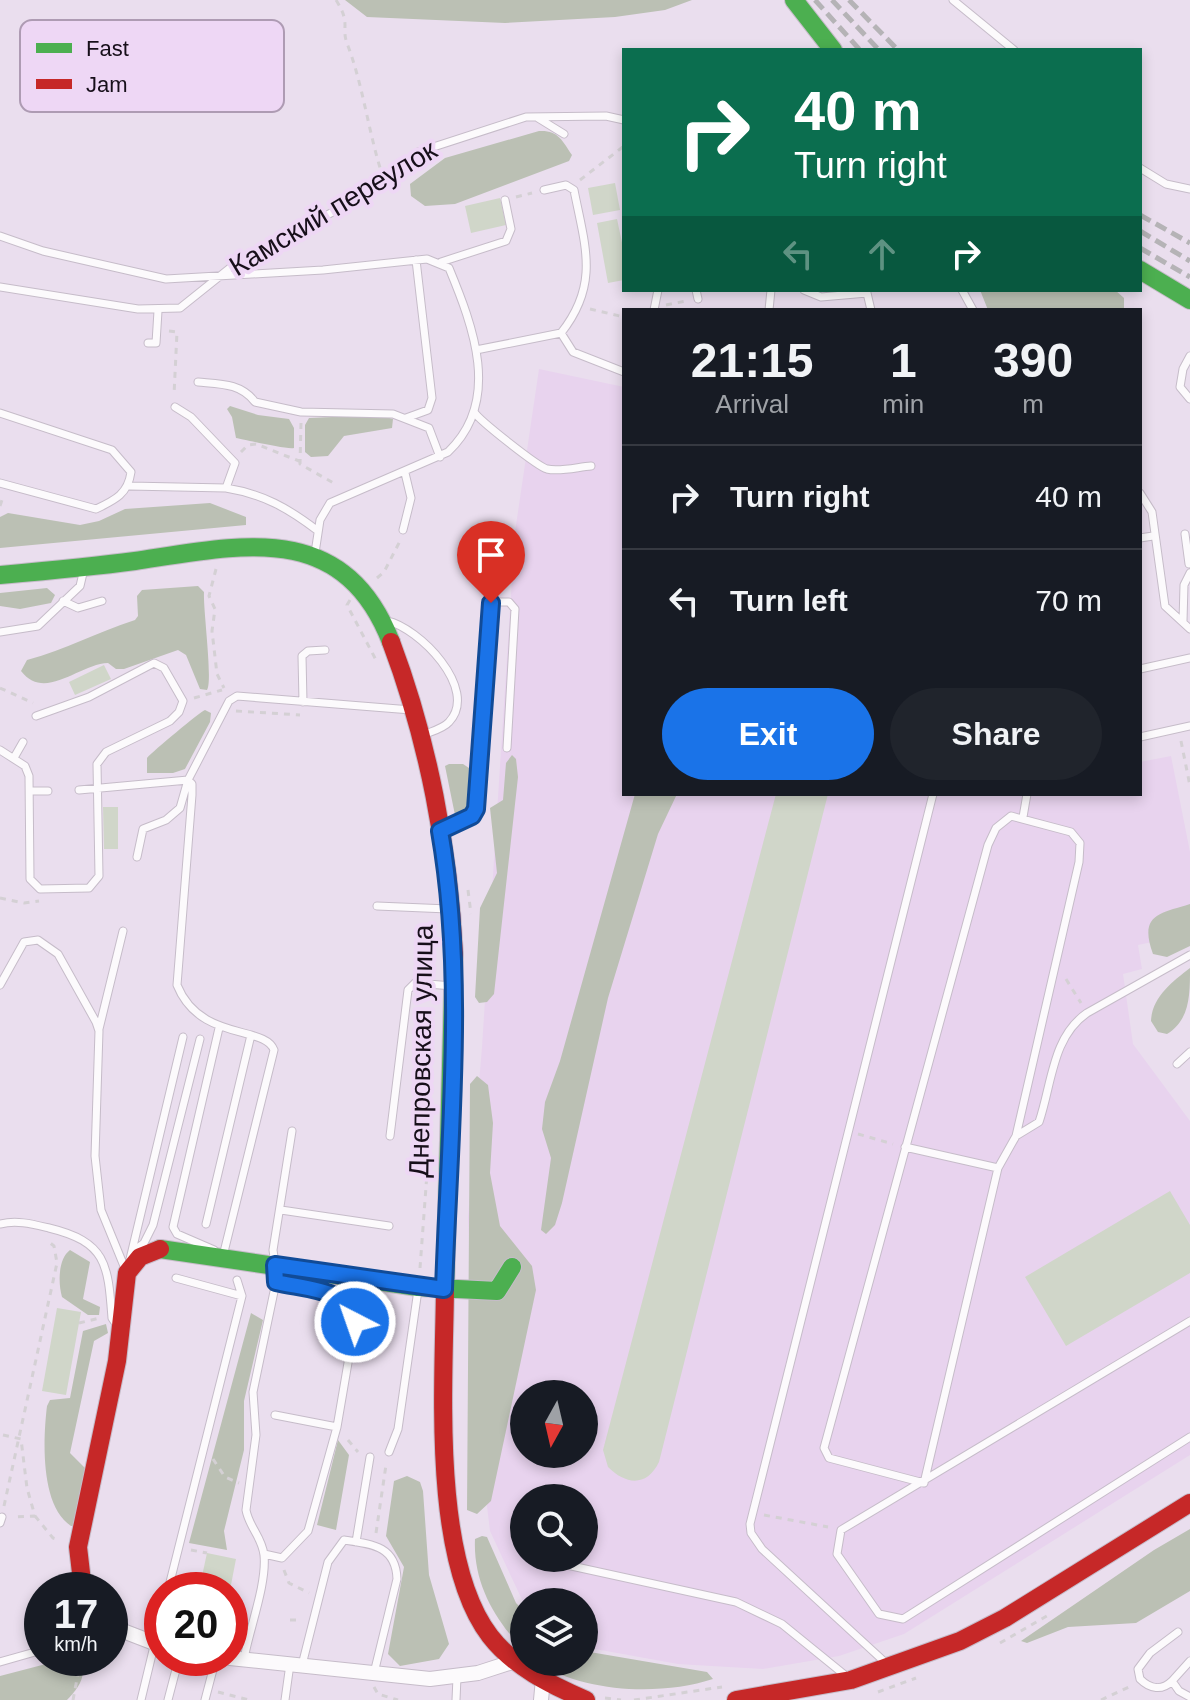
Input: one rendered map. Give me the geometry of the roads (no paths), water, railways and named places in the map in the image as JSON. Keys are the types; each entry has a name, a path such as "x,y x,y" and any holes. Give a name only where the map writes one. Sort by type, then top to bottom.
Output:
{"main road":[{"path":"794,0 831,48"},
{"path":"1142,271 1190,300"},
{"name":"Днепровская улица","path":"0,575 253,547 315,555 352,577 382,621 413,710 440,831 450,909 455,987 444,1289 446,1463 451,1525 464,1579 480,1619 510,1655"},
{"path":"79,1572 78,1547 117,1361 116,1322 129,1264 159,1249 223,1257 276,1274 497,1291 512,1267"},
{"path":"736,1700 851,1680 960,1641 1005,1618 1190,1503"},
{"name":"Днепровская улица","path":"538,1676 586,1700"}],"street":[{"path":"248,1659 430,1679 457,1677 510,1662"},
{"path":"541,1700 543,1679"}],"lane":[{"path":"953,0 1012,48"},
{"path":"536,116 564,134"},
{"name":"Камский переулок","path":"220,274 384,184 418,152 536,116 606,116 622,120"},
{"path":"1142,169 1166,184 1190,189"},
{"path":"476,350 561,333 578,306 589,268 570,186 544,190"},
{"path":"441,262 506,241 511,229 505,200"},
{"path":"0,236 43,251 166,279 220,274"},
{"path":"406,418 428,410 432,398 416,260"},
{"name":"Камский переулок","path":"220,274 323,270 416,260 441,262"},
{"path":"315,555 323,510 345,496 440,457 462,436 474,412 480,367 461,296 449,268 441,262"},
{"path":"0,287 158,311 180,308 220,274"},
{"path":"809,292 821,297 867,293 871,308"},
{"path":"148,343 156,343 158,311"},
{"path":"561,333 573,352 622,371"},
{"path":"1190,356 1183,369 1180,387 1190,399"},
{"path":"198,382 237,387 247,391 255,402 301,412 374,411 406,418 429,428 440,457"},
{"path":"175,407 191,417 235,463 226,488"},
{"path":"474,412 480,422 513,443 533,463 550,470 591,466"},
{"path":"0,413 118,453 131,472 129,486 120,497 96,509 0,483"},
{"path":"403,530 411,498 405,473"},
{"path":"129,486 226,488 274,501 318,531"},
{"path":"1142,496 1152,512 1165,606 1188,627"},
{"path":"1185,534 1189,569 1188,627"},
{"path":"1142,538 1153,536"},
{"path":"0,632 19,632 38,626 83,583 84,567"},
{"path":"63,601 78,608 102,601"},
{"path":"440,831 472,816 476,809 489,608 494,602 509,602 515,609 507,748"},
{"path":"382,621 398,624 422,641 449,671 454,683 454,713 449,724 419,737"},
{"path":"303,702 302,656 308,651 325,650"},
{"path":"1142,669 1190,658"},
{"path":"0,750 15,756 25,766 30,791 30,879 40,889 89,888 99,876 97,764 106,752 170,721 179,712 183,701 164,668 154,663 89,697 36,716"},
{"path":"137,857 143,829 166,820 180,808 188,780 229,701 237,696 413,710"},
{"path":"1142,737 1190,726"},
{"path":"15,756 23,742"},
{"path":"79,790 188,780"},
{"path":"188,780 192,784 192,795 175,977 180,993 207,1023 271,1042 274,1050 223,1257 207,1245 177,1234 173,1227 219,1028"},
{"path":"30,791 48,791"},
{"path":"890,1667 762,1549 751,1533 753,1513 932,796"},
{"path":"1023,817 1027,796"},
{"path":"1011,816 1023,817 1071,832 1080,843 1079,862 1016,1136 998,1168 924,1483 829,1458 824,1448 988,845 1002,821 1011,816"},
{"path":"377,906 450,909"},
{"path":"123,931 99,1031 95,1156 101,1210 129,1264"},
{"path":"0,985 24,942 38,940 48,945 73,976 99,1031"},
{"path":"1016,1136 1039,1122 1062,1040 1075,1022 1190,955"},
{"path":"390,1136 408,990 415,983 455,987"},
{"path":"206,1224 251,1035"},
{"path":"129,1264 183,1037"},
{"path":"129,1264 153,1225 200,1039"},
{"path":"1177,1064 1190,1052"},
{"path":"248,1616 264,1554 261,1538 248,1519 248,1487 256,1435 253,1392 276,1274 273,1250 292,1131"},
{"path":"905,1147 998,1168"},
{"path":"281,1210 389,1226"},
{"path":"0,1224 24,1222 66,1232 90,1244 109,1274 116,1322"},
{"path":"264,1554 282,1558 306,1535 337,1427 355,1322 351,1306 340,1297 276,1274"},
{"path":"176,1278 242,1296"},
{"path":"173,1572 242,1296 237,1280"},
{"path":"389,1452 398,1429 418,1287"},
{"path":"1190,1321 841,1530 837,1554 879,1614 903,1619 1190,1437"},
{"path":"275,1415 337,1427"},
{"path":"356,1542 370,1457"},
{"path":"285,1700 334,1550 344,1540 385,1549 397,1566 397,1579 374,1673"},
{"path":"598,1572 736,1602 798,1634 851,1680"},
{"path":"1178,1632 1140,1663 1138,1669 1142,1682 1160,1688 1172,1681 1190,1661"},
{"path":"0,1662 24,1655"},
{"path":"141,1700 148,1676"},
{"path":"168,1700 174,1676"},
{"path":"205,1700 212,1676"},
{"path":"456,1700 457,1677"},
{"path":"1172,1681 1179,1691 1190,1697"}],"railway":[{"path":"815,0 858,48"},
{"path":"832,0 877,48"},
{"path":"849,0 896,48"},
{"path":"1142,216 1190,243"},
{"path":"1142,232 1190,261"},
{"path":"1142,249 1190,277"}]}
